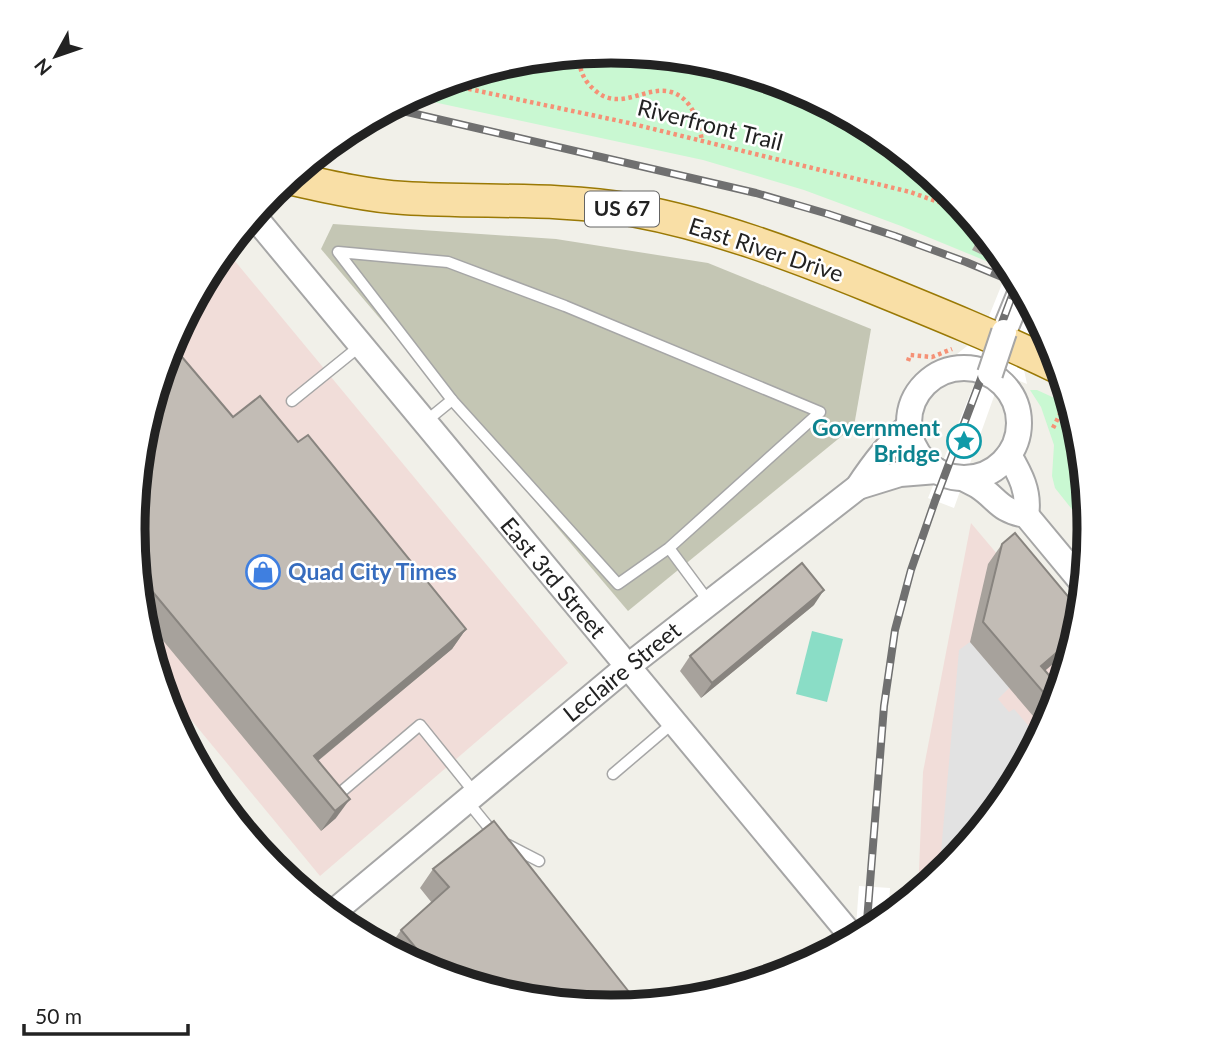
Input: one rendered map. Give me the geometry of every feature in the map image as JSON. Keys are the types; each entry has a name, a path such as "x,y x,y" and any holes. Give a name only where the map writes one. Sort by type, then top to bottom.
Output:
{"main road":[{"name":"East River Drive","path":"302,181 402,198 575,204 632,210 713,229 864,284 997,338 1046,361"}],"street":[{"name":"East 3rd Street","path":"260,223 848,932"},
{"path":"990,374 1018,300"},
{"path":"974,368 990,374 1009,390 1016,402 1019,429 1009,455 1000,465 977,477 963,478 937,471 926,463 912,441 909,426 916,394 933,376 946,370 974,368"},
{"name":"Leclaire Street","path":"339,908 627,667 858,487 872,465 909,426"},
{"path":"1009,455 1025,487 1028,506 1026,515"},
{"path":"858,487 900,474 937,471"},
{"path":"963,478 978,486 1002,508 1026,515 1076,575"}],"lane":[{"path":"338,252 448,262 565,306 820,412 669,548 618,584 452,400 338,252"},
{"path":"292,401 361,345"},
{"path":"425,422 452,400"},
{"path":"669,548 709,603"},
{"path":"613,774 675,722"},
{"path":"333,799 420,726 500,841 539,861"}],"path":[{"path":"579,64 580,71 590,87 604,98 670,91 683,98 692,108 702,141"},
{"name":"Riverfront Trail","path":"463,88 629,123 910,192 945,204"},
{"path":"908,361 910,355 932,357 952,349"},
{"path":"1053,428 1062,410"}],"shaded area":[{"path":"333,224 556,239 708,263 871,329 854,426 628,611 321,249"},
{"path":"232,258 568,663 320,876 181,707 161,650 149,590 146,499 154,438 161,409 193,323"},
{"path":"971,523 1066,635 1042,708 1016,763 982,813 919,880 923,772"},
{"path":"970,642 1010,687 998,699 1009,712 1014,709 1032,730 999,789 982,813 944,855 941,852 959,650"}],"green space":[{"path":"581,64 642,64 703,72 732,79 766,90 852,130 871,142 895,159 941,200 995,265 804,190 703,160 428,101 491,79 520,72"},
{"path":"1030,390 1037,390 1059,400 1074,469 1078,516 1055,488 1052,476 1054,445 1041,407"},
{"path":"812,631 843,639 827,702 796,694"}],"water":[{"path":"766,90 818,111 852,130"}],"pier":[{"name":"Government Bridge","path":"1004,278 1032,327 1024,347 1023,365 1027,384 1002,374 954,508 928,498 982,365 957,354 976,339 985,326"},
{"path":"859,886 890,888 889,904 856,927"}],"building":[{"name":"Quad City Times","path":"182,357 233,417 260,396 298,442 308,435 466,629 314,756 350,799 335,811 149,587 145,530 149,469 161,409 177,360"},
{"path":"1015,533 1072,601 1063,647 1041,666 1053,680 1047,696 983,622 1002,544"},
{"path":"802,563 824,590 712,683 690,656"},
{"path":"494,821 629,992 625,996 581,995 520,987 462,971 422,955 401,930 449,887 433,869"}],"railway":[{"path":"404,111 756,193 895,236 1004,278"},
{"path":"867,920 884,706 895,630 911,570 935,501 1013,292"}],"place":[{"name":"Government Bridge","path":"964,441"},
{"name":"Quad City Times","path":"263,572"}]}
